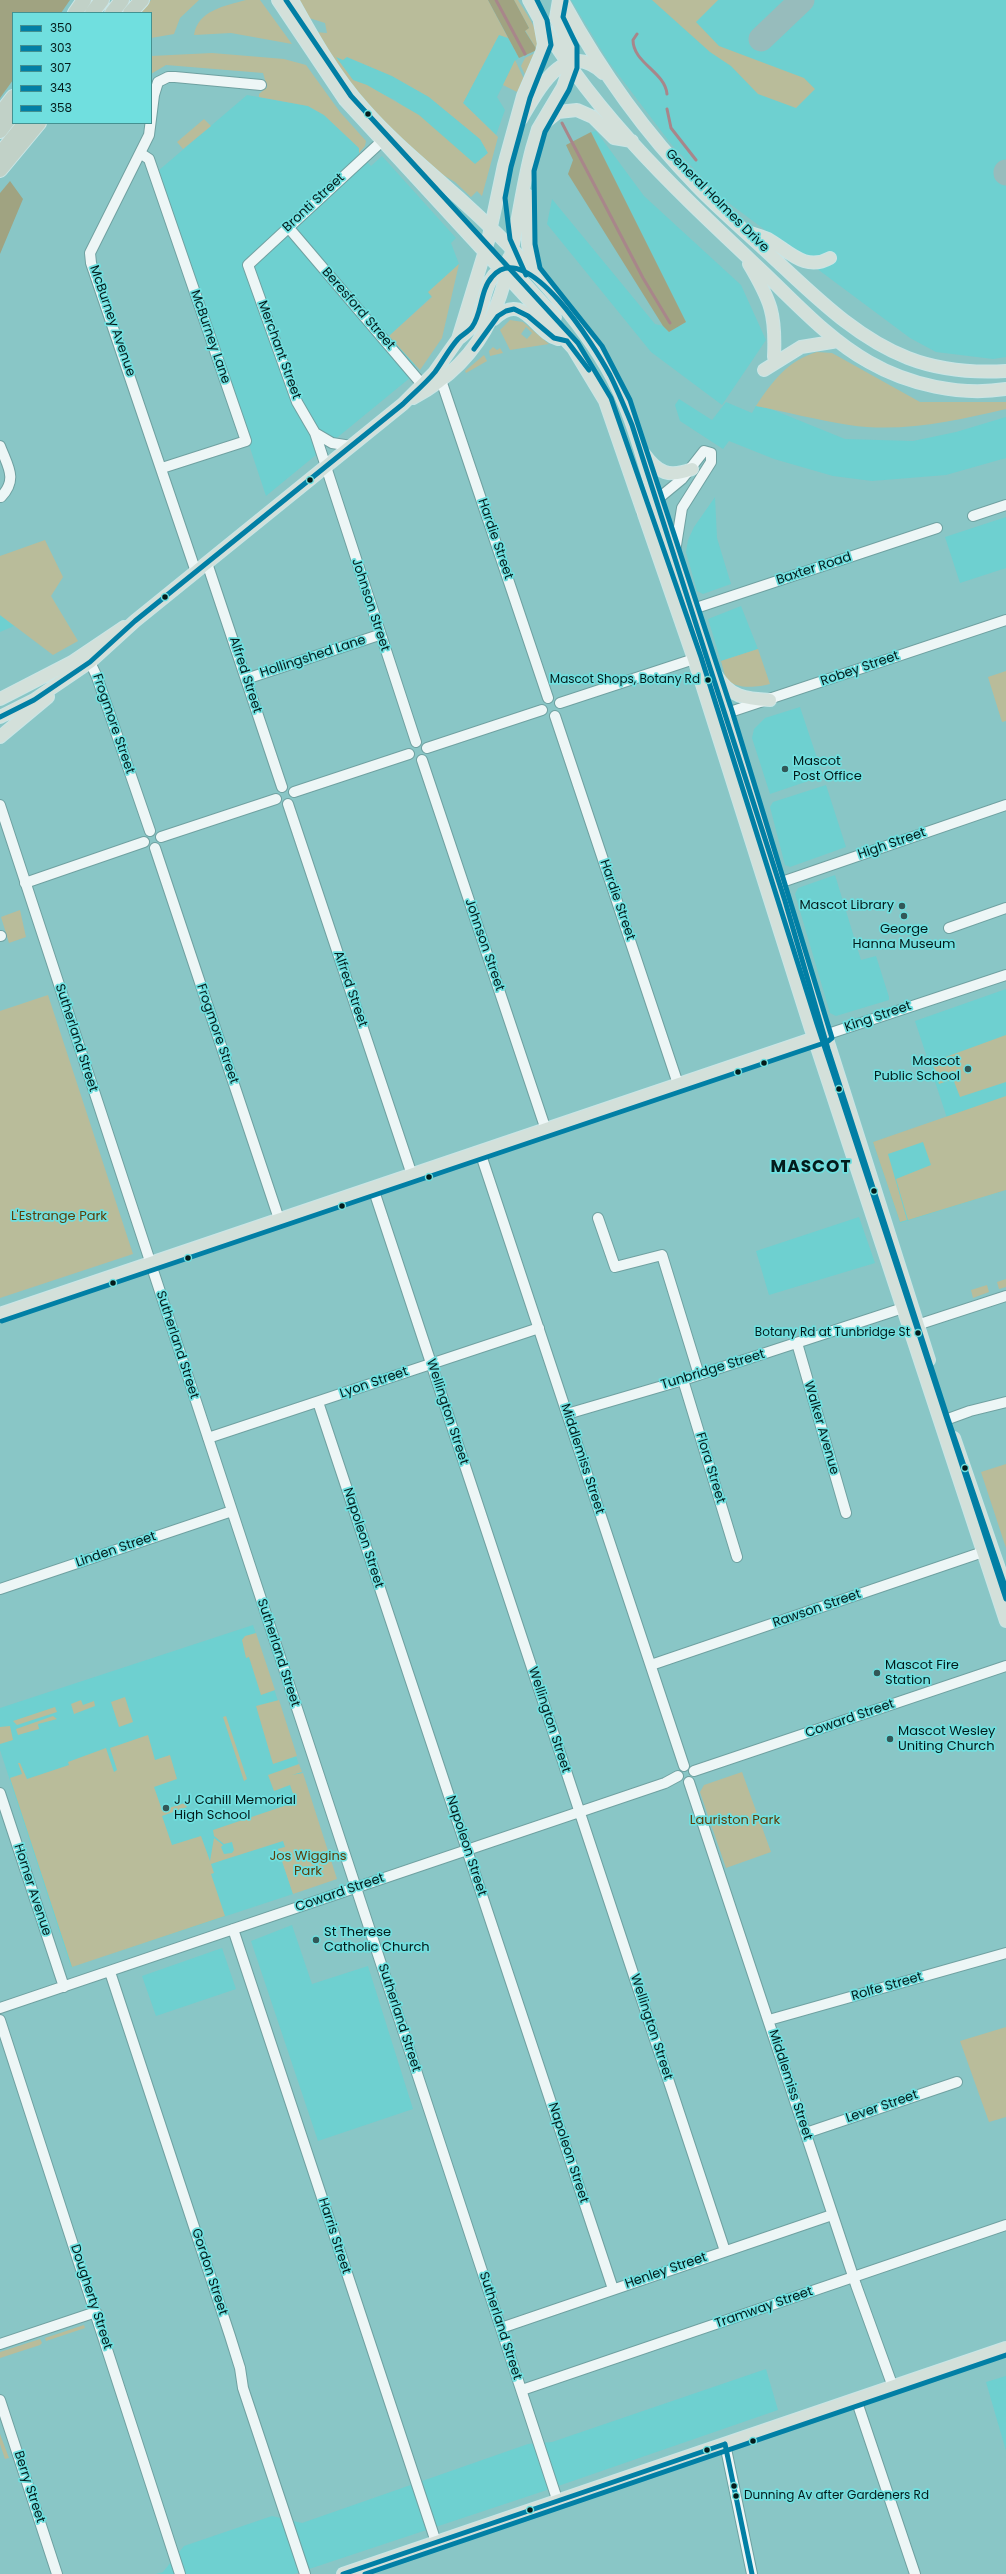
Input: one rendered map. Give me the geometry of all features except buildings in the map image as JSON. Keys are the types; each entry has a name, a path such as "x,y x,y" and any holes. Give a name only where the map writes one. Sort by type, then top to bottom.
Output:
{"highway":[{"path":"75,12 84,0"},
{"path":"93,12 102,0"},
{"path":"113,12 122,0"},
{"path":"131,12 141,0"},
{"path":"0,114 12,98"},
{"path":"0,131 12,115"},
{"path":"0,154 24,124"},
{"path":"0,170 38,124"}],"main road":[{"path":"278,0 330,81 381,142 484,253 536,277 545,286"},
{"path":"292,0 318,46 356,101 379,126 491,228 503,241"},
{"name":"General Holmes Drive","path":"529,0 540,22 570,64 583,87 632,141 741,251 824,330 871,364 916,382 965,390 1006,389"},
{"name":"General Holmes Drive","path":"561,0 556,18 567,40 570,64"},
{"name":"General Holmes Drive","path":"561,0 610,80 673,160 815,295 862,334 908,358 958,370 1006,371"},
{"path":"458,339 488,241 504,165 523,96 543,48 540,22"},
{"path":"515,129 544,82 555,70 570,64 588,64 610,80"},
{"path":"0,717 61,683 90,662 135,621 403,404 425,387 441,380 472,351 492,322 499,305 527,170 538,129 563,87 570,64"},
{"path":"538,129 558,112 577,110 593,117 614,138 632,141"},
{"path":"527,170 529,252 534,271 583,331 607,367 624,403 641,451 690,610 713,717 1006,1590"},
{"path":"447,188 570,344 596,383 611,414 642,512 700,658 725,713 779,883 820,1037 903,1308 1006,1621"},
{"path":"498,198 503,241 508,265"},
{"path":"746,231 768,239 804,262 814,263 830,258"},
{"path":"741,251 765,292 772,310 775,329 774,357"},
{"path":"425,387 458,339 472,327 492,277 508,265"},
{"path":"492,322 504,311 517,310 530,316 555,339 570,344"},
{"path":"764,370 801,347 838,341"},
{"path":"641,451 661,472 674,475 692,469"},
{"path":"0,699 66,665 135,621"},
{"path":"700,658 728,691 740,697 770,700"},
{"path":"0,737 37,708 61,683"},
{"name":"King Street","path":"0,1314 820,1037"},
{"path":"343,2574 558,2502 1006,2348"}],"street":[{"name":"McBurney Avenue","path":"152,114 156,86 162,80 175,77 261,84"},
{"name":"McBurney Avenue","path":"151,124 149,135 92,245 90,253 92,263 196,572"},
{"name":"Bronti Street","path":"248,265 381,142"},
{"name":"McBurney Lane","path":"140,153 149,159 246,441 162,468"},
{"name":"Beresford Street","path":"288,227 425,387"},
{"name":"Merchant Street","path":"248,265 297,402 315,433 325,467"},
{"name":"Hardie Street","path":"441,380 548,698"},
{"name":"Merchant Street","path":"315,433 332,443 351,446"},
{"path":"0,446 11,481 9,488 1,497"},
{"path":"642,512 692,469 704,452 711,453 711,462 682,508 674,558"},
{"name":"Johnson Street","path":"325,467 379,635 416,742"},
{"path":"973,516 1006,505"},
{"name":"Baxter Road","path":"690,610 937,528"},
{"name":"Alfred Street","path":"207,563 282,787"},
{"name":"Robey Street","path":"713,717 770,700 1006,620"},
{"name":"Hollingshed Lane","path":"246,680 379,635"},
{"path":"560,703 700,658"},
{"name":"Frogmore Street","path":"90,662 97,677 150,831"},
{"path":"548,698 554,698 560,703 561,709 554,716 547,715 542,710 544,701 548,698"},
{"path":"427,748 542,710"},
{"name":"Hardie Street","path":"554,716 678,1084"},
{"path":"416,742 421,742 427,748 427,754 422,760 416,760 409,754 409,748 416,742"},
{"path":"294,792 409,754"},
{"name":"Johnson Street","path":"422,760 546,1130"},
{"path":"282,787 290,788 294,792 294,798 288,804 282,804 276,799 276,793 282,787"},
{"path":"161,837 276,799"},
{"name":"Alfred Street","path":"288,804 412,1175"},
{"name":"Sutherland Street","path":"0,805 558,2502"},
{"name":"High Street","path":"779,883 1006,806"},
{"path":"150,831 158,832 161,837 161,843 155,848 147,847 144,842 144,837 150,831"},
{"path":"25,883 144,842"},
{"name":"Frogmore Street","path":"155,848 279,1219"},
{"path":"949,928 1006,908"},
{"name":"King Street","path":"820,1037 1006,975"},
{"name":"Middlemiss Street","path":"480,1152 684,1766"},
{"name":"Wellington Street","path":"373,1188 725,2251"},
{"path":"598,1218 615,1267 662,1255 699,1375"},
{"path":"917,1325 1006,1296"},
{"name":"Tunbridge Street","path":"567,1414 699,1375 903,1308"},
{"name":"Lyon Street","path":"208,1438 539,1328"},
{"name":"Walker Avenue","path":"797,1343 846,1514"},
{"name":"Flora Street","path":"683,1380 737,1557"},
{"name":"Napoleon Street","path":"318,1402 613,2289"},
{"path":"948,1419 1006,1402"},
{"name":"Linden Street","path":"0,1589 232,1511"},
{"name":"Rawson Street","path":"651,1665 983,1552"},
{"name":"Coward Street","path":"694,1771 1006,1666"},
{"path":"684,1766 690,1766 694,1771 694,1777 689,1782 682,1782 678,1776 679,1771 684,1766"},
{"name":"Coward Street","path":"0,2008 580,1812 678,1776"},
{"name":"Middlemiss Street","path":"689,1782 769,2020 832,2215 893,2387"},
{"name":"Horner Avenue","path":"0,1793 64,1987"},
{"name":"Harris Street","path":"233,1929 436,2542"},
{"name":"Rolfe Street","path":"769,2020 1006,1953"},
{"name":"Gordon Street","path":"110,1972 230,2336 240,2368 243,2388 305,2574"},
{"name":"Dougherty Street","path":"0,2020 180,2574"},
{"name":"Lever Street","path":"806,2133 957,2082"},
{"name":"Henley Street","path":"501,2328 832,2215"},
{"name":"Tramway Street","path":"522,2390 1006,2225"},
{"path":"0,2344 96,2312"},
{"name":"Berry Street","path":"0,2400 57,2574"},
{"path":"856,2400 915,2574"},
{"path":"725,2444 752,2574"}],"shaded area":[{"path":"571,0 1006,0 1006,357 993,359 936,352 910,338 718,195 671,144 608,61"},
{"path":"499,34 508,38 519,58 515,61 497,97 505,110 496,135 463,103"},
{"path":"335,56 347,57 392,76 429,97 480,139 488,153 475,164 395,100 353,80"},
{"path":"247,95 308,106 324,115 359,148 359,153 371,166 382,156 456,238 451,243 459,264 429,292 432,296 389,336 415,365 411,377 266,496 158,171"},
{"path":"596,131 644,196 741,285 766,340 722,405 651,352 547,224 552,199 655,324 663,326 669,332 686,322 591,132"},
{"path":"679,399 712,420 726,402 752,413 756,406 771,409 845,439 913,441 956,432 1006,417 1006,458 946,475 872,481 833,476 774,459 729,441 723,449 680,421 675,405"},
{"path":"715,497 717,538 731,584 703,594 697,591 686,552 688,540 694,527"},
{"path":"1006,517 1006,568 960,583 945,537"},
{"path":"741,606 758,649 721,661 708,619"},
{"path":"0,615 14,626 0,632"},
{"path":"800,707 823,776 770,794 752,738 754,729 765,718"},
{"path":"826,785 846,847 790,867 785,865 770,807 773,802"},
{"path":"835,875 861,960 876,956 889,997 889,1000 836,1016 830,1013 795,894 798,888"},
{"name":"Mascot Public School","path":"1006,989 1006,1190 900,1223 873,1142 947,1118 915,1021"},
{"path":"859,1217 875,1263 769,1295 756,1251"},
{"name":"J J Cahill Memorial High School","path":"253,1625 322,1835 278,1849 293,1894 71,1967 0,1750 0,1708"},
{"path":"292,1925 312,1984 368,1966 413,2109 318,2141 251,1941"},
{"path":"222,1948 236,1989 156,2016 142,1976"},
{"path":"766,2369 778,2410 538,2493 294,2574 156,2574 163,2572 184,2546 272,2516 302,2523 528,2444 552,2442"},
{"path":"1006,2376 1006,2451 986,2382"}],"green space":[{"path":"0,0 70,0 62,12 12,12 12,81 0,98"},
{"path":"151,0 199,0 180,18 174,34 152,38 152,12 142,12"},
{"path":"246,0 260,0 292,44 231,33 194,35 201,20 214,10"},
{"path":"298,0 488,0 508,38 499,35 463,103 498,137 482,196 477,191 471,197 455,182 433,169 356,96 315,32 327,33 325,23 306,17","holes":["336,57 343,60 347,57 392,76 429,97 480,139 488,153 475,164 419,115 367,85 353,80"]},
{"path":"488,0 514,0 529,28 525,31 537,50 519,58"},
{"path":"514,0 518,0 533,24 538,38 537,50 525,30 529,28"},
{"path":"652,0 718,0 696,22 719,46 804,78 815,89 796,108 758,94 731,66 710,52"},
{"path":"537,52 526,77 521,66 525,58"},
{"path":"212,53 284,59 306,65 340,112 366,141 365,146 359,153 359,148 324,115 308,106 259,97 259,94 267,87 263,73 166,65 152,73 152,56"},
{"path":"515,60 524,79 517,92 503,85"},
{"path":"204,119 211,126 183,149 177,142"},
{"path":"591,132 686,322 669,332 663,326 568,174 573,160 566,145"},
{"path":"10,181 23,199 0,254 0,193"},
{"path":"459,264 442,338 420,370 389,336 432,297 428,292"},
{"path":"510,320 523,322 549,344 510,350 500,330","holes":["526,327 532,333 527,339 521,334"]},
{"path":"493,347 497,350 500,348 503,353 490,356 489,351"},
{"path":"817,352 832,353 920,402 1006,402 1006,409 967,418 908,427 888,428 849,425 756,406 775,380 789,366 797,360"},
{"path":"484,355 487,361 466,373 465,371"},
{"path":"45,540 63,577 51,596 78,641 53,655 0,615 0,556"},
{"path":"758,649 770,684 747,687 736,685 727,679 721,661"},
{"path":"1006,671 1006,721 1002,722 988,677"},
{"path":"20,910 26,937 9,943 1,917"},
{"name":"L'Estrange Park","path":"48,995 133,1254 0,1298 0,1011"},
{"path":"1006,1035 1006,1082 960,1097 953,1079 939,1084 932,1062"},
{"path":"1006,1096 1006,1190 908,1220 896,1179 931,1165 923,1142 888,1154 907,1220 900,1222 873,1142"},
{"path":"1006,1279 1006,1287 999,1289 997,1282"},
{"path":"987,1285 989,1292 973,1298 971,1290"},
{"path":"1006,1464 1006,1548 981,1472"},
{"path":"256,1633 275,1690 261,1695 249,1657 246,1658 242,1640 245,1636"},
{"path":"125,1697 133,1722 119,1727 111,1702"},
{"path":"81,1700 83,1705 94,1701 95,1706 74,1714 71,1704"},
{"path":"279,1700 297,1756 273,1764 256,1706"},
{"path":"55,1707 57,1712 17,1725 13,1721"},
{"path":"53,1716 57,1719 38,1724 39,1729 18,1735 16,1729"},
{"path":"226,1716 247,1779 244,1781 223,1717"},
{"path":"10,1726 13,1740 0,1744 0,1727"},
{"name":"Jos Wiggins Park","path":"148,1735 155,1760 170,1755 177,1779 154,1787 162,1810 185,1803 187,1807 162,1816 172,1845 201,1836 210,1861 214,1838 223,1845 221,1847 224,1854 232,1853 234,1850 232,1842 224,1844 214,1836 213,1830 296,1802 290,1785 274,1791 268,1775 299,1764 302,1772 292,1775 303,1773 337,1879 293,1894 278,1849 285,1847 283,1841 220,1861 211,1864 214,1873 211,1874 225,1916 72,1967 10,1778 22,1774 18,1763 20,1763 27,1779 69,1765 68,1762 106,1748 114,1772 117,1770 110,1748"},
{"name":"Lauriston Park","path":"742,1772 771,1852 726,1868 700,1792 704,1785"},
{"path":"1006,2027 1006,2117 989,2122 960,2041"},
{"path":"84,2325 85,2328 46,2341 45,2338"},
{"path":"40,2339 42,2343 40,2345 0,2358 0,2352"},
{"path":"0,2434 9,2458 5,2459 0,2444"}],"waterway":[{"path":"496,0 525,54"},
{"path":"637,34 633,40 634,48 643,61 661,80 665,86 667,94"},
{"path":"667,109 671,128 696,160"},
{"path":"562,123 643,278 670,323"}],"taxiway":[{"path":"761,39 802,0"}],"transit line":[{"name":"307","path":"286,0 351,96 578,343 611,398 701,657 817,1024 1006,1599"},
{"name":"303","path":"526,275 510,239 505,198 511,167 530,98 551,45 547,20 537,0"},
{"name":"303","path":"2,1321 827,1042 832,1038 732,711 630,400 602,346 540,268 535,244 534,171 545,132 569,90 577,68 577,46 563,17 566,1"},
{"name":"350","path":"0,717 34,700 90,662 135,621 403,404 435,372 455,343 472,327 478,316 485,288 492,277 507,268 523,271 541,283 559,300 591,343 610,375 632,425 785,901 828,1049 948,1419 1006,1589"},
{"name":"350","path":"474,349 498,316 506,311 514,309 528,316 554,338 567,341 589,370"},
{"name":"358","path":"365,2574 1006,2355"},
{"name":"343","path":"725,2444 752,2574"},
{"name":"343","path":"343,2574 725,2444"}],"place":[{"name":"Mascot Shops, Botany Rd","path":"708,680"},
{"name":"Mascot Post Office","path":"785,769"},
{"name":"Mascot Library","path":"902,906"},
{"name":"George Hanna Museum","path":"904,916"},
{"name":"Mascot Public School","path":"968,1069"},
{"name":"Botany Rd at Tunbridge St","path":"918,1333"},
{"name":"Mascot Fire Station","path":"877,1673"},
{"name":"Mascot Wesley Uniting Church","path":"890,1739"},
{"name":"J J Cahill Memorial High School","path":"166,1808"},
{"name":"St Therese Catholic Church","path":"316,1940"},
{"name":"Dunning Av after Gardeners Rd","path":"736,2496"}],"district":[{"name":"MASCOT","path":"811,1168"}]}
